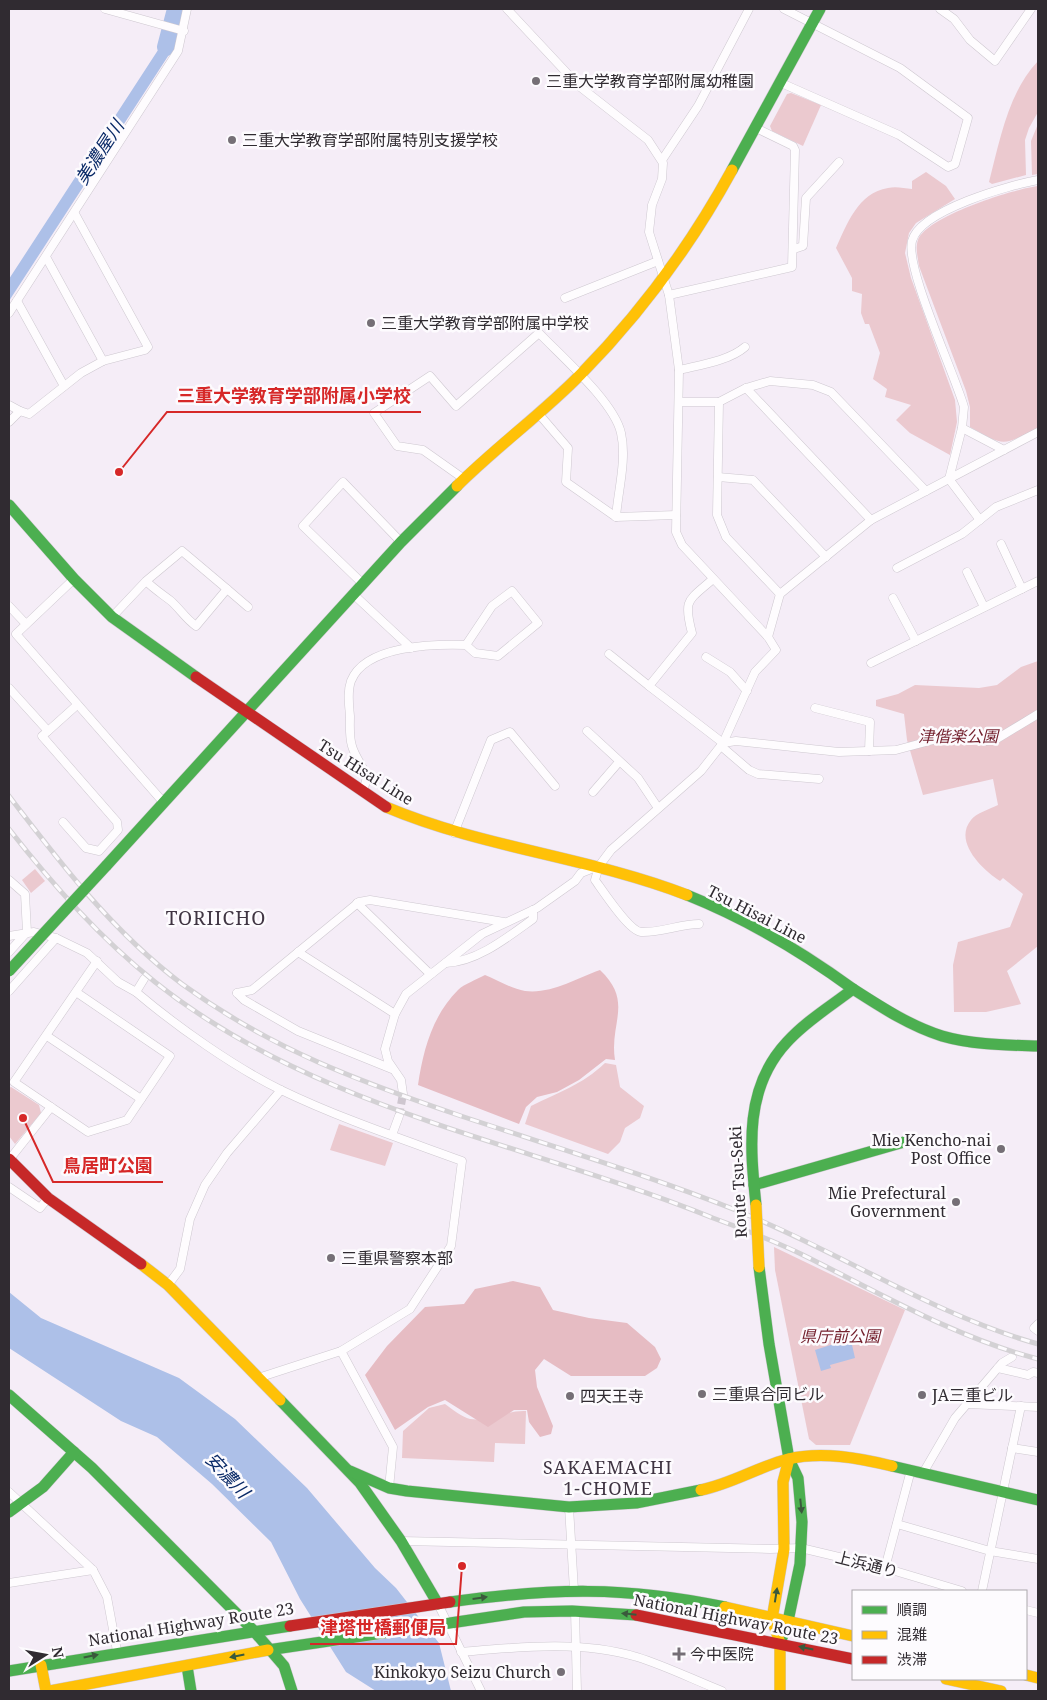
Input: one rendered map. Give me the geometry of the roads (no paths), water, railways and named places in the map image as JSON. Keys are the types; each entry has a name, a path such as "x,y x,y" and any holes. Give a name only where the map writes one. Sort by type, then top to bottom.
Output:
{"main road":[{"path":"9,971 248,712 401,542 464,479 580,376 639,311 665,278 721,190 820,9"},
{"name":"Tsu Hisai Line","path":"9,505 74,579 112,616 386,807 404,816 454,833 599,866 657,885 729,914 778,940 834,974 853,990"},
{"path":"853,990 911,1024 942,1036 985,1044 1038,1046"},
{"name":"Route Tsu-Seki","path":"780,1643 788,1621 801,1548 802,1522 798,1478 789,1459 771,1354 759,1267 756,1205 750,1150 751,1111 760,1082 772,1060 786,1042 853,990"},
{"path":"754,1184 904,1142"},
{"path":"9,1159 48,1198 153,1272 168,1285 350,1471 401,1541 435,1604"},
{"path":"9,1395 92,1468 253,1630 284,1666 292,1691"},
{"path":"9,1512 23,1504 43,1487 74,1452"},
{"path":"350,1471 389,1488 569,1507 636,1503 693,1492 744,1478 789,1459 817,1456 853,1457 1038,1500"},
{"name":"Route Tsu-Seki","path":"780,1643 772,1618 784,1549 783,1482 789,1459"},
{"name":"National Highway Route 23","path":"9,1671 117,1651 253,1630 515,1593 574,1590 659,1595 852,1636"},
{"name":"National Highway Route 23","path":"50,1691 285,1647 524,1612 575,1611 653,1617 852,1658"},
{"path":"780,1643 780,1691"},
{"path":"41,1665 46,1691"},
{"path":"187,1666 191,1691"},
{"path":"951,1680 1001,1691"}],"street":[{"path":"108,9 184,31"},
{"path":"9,313 75,214 178,51 184,31 187,9"},
{"path":"507,9 579,86 640,133 653,146 662,160 662,179 652,205 649,232 669,295 679,370 680,402 676,515 678,539 768,637 776,650 755,672 722,744 701,771 611,850 599,866 596,880 625,922 634,929 645,932 685,924 699,924"},
{"path":"662,160 698,106 749,9"},
{"path":"779,82 900,135 948,167 955,164 968,118 900,68 784,9"},
{"path":"940,9 954,20 970,40 995,61 1031,9"},
{"path":"669,295 792,267 794,249 795,150 792,146 756,128"},
{"path":"794,249 803,246 806,198 839,162"},
{"path":"949,479 962,428 964,407 915,271 912,242 922,226 948,210 1007,185 1038,180"},
{"path":"9,405 29,414 64,386 103,361 145,350 148,347 75,214"},
{"path":"46,257 103,361"},
{"path":"565,298 658,261"},
{"path":"17,301 64,386"},
{"path":"464,479 423,450 397,446 374,413 430,376 456,406 539,333 580,376 617,421 623,448 616,517"},
{"path":"679,370 705,364 740,351 745,347"},
{"path":"680,402 719,402 762,382 778,381 813,385 831,392 926,491"},
{"path":"746,388 871,520"},
{"path":"719,402 717,515 720,526 726,537 780,594"},
{"path":"9,422 20,411"},
{"path":"538,413 568,448 566,482 616,517 676,515"},
{"path":"962,428 1004,450"},
{"path":"768,637 780,594 871,520 1038,432"},
{"path":"718,477 753,480 826,557"},
{"path":"949,479 980,520"},
{"path":"363,584 304,526 343,482 401,542"},
{"path":"897,568 962,534 996,507 1038,490"},
{"path":"1001,544 1022,589"},
{"path":"112,616 146,581 182,551 248,607"},
{"path":"967,572 984,607"},
{"path":"9,640 74,579"},
{"path":"649,686 692,633 686,611 689,600 713,579"},
{"path":"146,581 153,589 171,600 187,620 196,626 227,589"},
{"path":"871,664 1038,581"},
{"path":"363,792 367,777 351,743 349,696 351,682 362,665 370,659 411,648 443,644 466,645 475,653 498,656 538,623 512,590 492,606 466,645"},
{"path":"353,594 411,648"},
{"path":"893,598 916,641"},
{"path":"9,606 26,624"},
{"path":"16,634 164,803"},
{"path":"609,654 722,744 749,770 758,774 819,779"},
{"path":"706,658 730,672 746,692"},
{"path":"9,688 48,731"},
{"path":"63,822 86,848 99,851 118,830 117,822 42,736 77,705"},
{"path":"815,708 870,722 869,751"},
{"path":"722,744 736,741 839,752 896,750 952,735 986,741 995,740 1038,714"},
{"path":"587,731 638,778 658,808"},
{"path":"454,833 491,740 510,732 555,786"},
{"path":"593,792 619,762"},
{"path":"403,1094 401,1080 392,1069 385,1049 395,1014 406,994 482,934 533,910 550,900 581,873 599,866"},
{"path":"9,880 25,894 27,932 9,952"},
{"path":"392,1069 298,1031 244,1000 238,993 252,990 357,903 370,900 504,922"},
{"path":"357,903 428,972 432,973"},
{"path":"446,963 460,962 490,947 533,920 533,910"},
{"path":"9,936 34,932 56,938 87,953 118,982 136,992 171,1020 280,1090 462,1161 451,1246 410,1309 341,1351 258,1378"},
{"path":"9,991 56,938"},
{"path":"298,952 395,1014"},
{"path":"76,992 170,1056 127,1120 88,1132 14,1082 47,1036 96,961"},
{"path":"136,992 144,979"},
{"path":"47,1036 141,1099"},
{"path":"168,1285 180,1269 190,1219 205,1184 227,1153 280,1090"},
{"path":"9,1159 51,1108"},
{"path":"392,1135 400,1116"},
{"path":"9,1187 40,1208 48,1198"},
{"path":"1038,1324 1034,1328 1038,1331"},
{"path":"341,1351 393,1447 389,1488"},
{"path":"885,1568 917,1471 975,1392 1002,1363 1012,1357"},
{"path":"998,1368 1028,1375 1033,1372 1038,1373"},
{"path":"968,1404 1038,1407"},
{"path":"982,1590 1021,1406"},
{"path":"1012,1448 1038,1452"},
{"path":"9,1492 92,1570 107,1597 117,1651"},
{"path":"569,1507 574,1590"},
{"path":"898,1524 990,1551 1038,1559"},
{"name":"上浜通り","path":"401,1541 801,1548 885,1568 959,1590"},
{"path":"9,1583 92,1570"},
{"path":"435,1604 481,1691"},
{"path":"575,1611 577,1691"},
{"path":"461,1652 533,1646 576,1647 635,1656 722,1691"}],"water":[{"path":"166,30 178,34 172,50 9,301 9,279 160,47"},
{"name":"安濃川","path":"9,1292 41,1318 179,1378 235,1419 307,1488 375,1568 396,1588 439,1643 451,1691 376,1691 346,1672 300,1599 271,1542 212,1484 157,1437 121,1421 9,1348"},
{"path":"850,1336 855,1358 830,1365 831,1368 821,1371 815,1350 840,1342 839,1338"}],"waterway":[{"name":"美濃屋川","path":"166,47 176,9"}],"tunnel":[{"path":"399,1116 403,1094"}],"railway":[{"path":"9,796 89,896 157,964 215,1007 282,1045 386,1090 635,1173 738,1211 776,1227 923,1300 999,1331 1038,1344"},
{"path":"9,829 78,910 134,965 218,1026 284,1063 353,1093 425,1120 642,1191 746,1231 801,1254 946,1326 976,1339 1038,1359"}],"place":[{"name":"三重大学教育学部附属幼稚園","path":"536,81"},
{"name":"三重大学教育学部附属特別支援学校","path":"232,140"},
{"name":"三重大学教育学部附属中学校","path":"371,323"},
{"name":"三重大学教育学部附属小学校","path":"119,472"},
{"name":"鳥居町公園","path":"23,1118"},
{"name":"Mie Kencho-nai Post Office","path":"1001,1149"},
{"name":"Mie Prefectural Government","path":"956,1202"},
{"name":"三重県警察本部","path":"331,1258"},
{"name":"三重県合同ビル","path":"702,1394"},
{"name":"JA三重ビル","path":"922,1395"},
{"name":"四天王寺","path":"570,1396"},
{"name":"津塔世橋郵便局","path":"462,1566"},
{"name":"今中医院","path":"679,1654"},
{"name":"Kinkokyo Seizu Church","path":"561,1672"}],"district":[{"name":"TORIICHO","path":"216,918"},
{"name":"SAKAEMACHI 1-CHOME","path":"608,1477"}],"park label":[{"name":"津偕楽公園","path":"958,736"},
{"name":"県庁前公園","path":"840,1336"}]}
